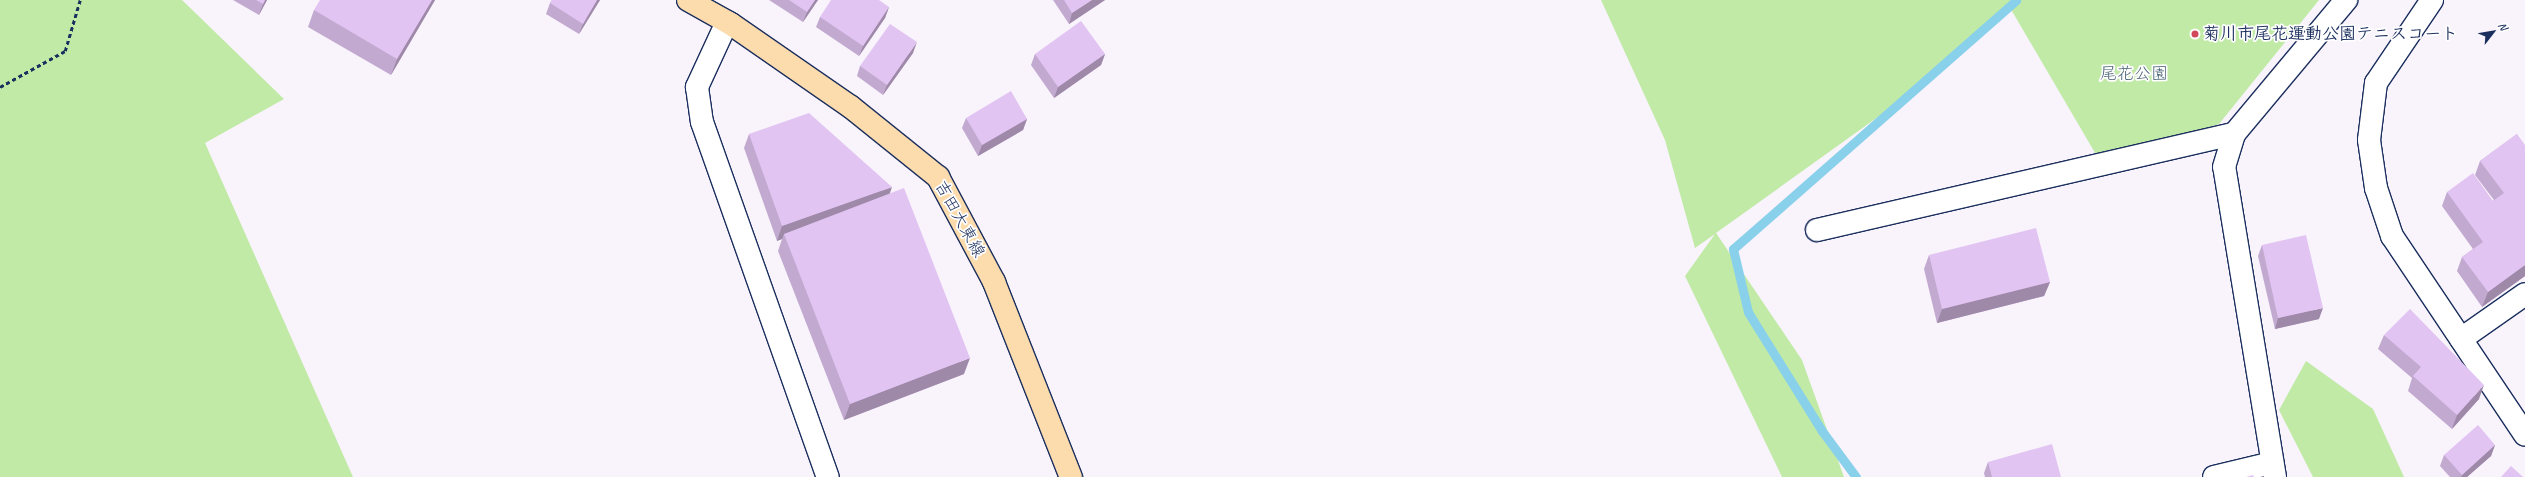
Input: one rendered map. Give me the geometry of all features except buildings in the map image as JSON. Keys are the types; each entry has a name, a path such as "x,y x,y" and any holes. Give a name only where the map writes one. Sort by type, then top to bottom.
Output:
{"main road":[{"name":"吉田大東線","path":"688,0 727,22 851,107 938,177 994,282 1071,477"}],"street":[{"path":"2214,477 2274,470 2224,167 2234,134 2346,0"},
{"path":"2432,0 2376,83 2369,140 2376,188 2392,236 2525,435"},
{"path":"727,22 697,87 702,122 828,477"},
{"path":"1817,230 2234,134"},
{"path":"2461,339 2525,294"}],"path":[{"path":"0,87 65,51 80,0"}],"green space":[{"path":"0,0 182,0 284,99 205,143 353,477 0,477"},
{"path":"1601,0 2013,0 1910,94 1716,233 1802,360 1844,477 1782,477 1685,276 1715,234 1695,248 1665,140"},
{"name":"尾花公園","path":"2017,0 2319,0 2219,124 2101,163 2009,6"},
{"path":"2306,361 2373,409 2404,477 2313,477 2279,410"}],"waterway":[{"path":"1856,477 1822,431 1748,312 1733,249 2016,0"}],"place":[{"name":"菊川市尾花運動公園テニスコート","path":"2195,34"}]}
